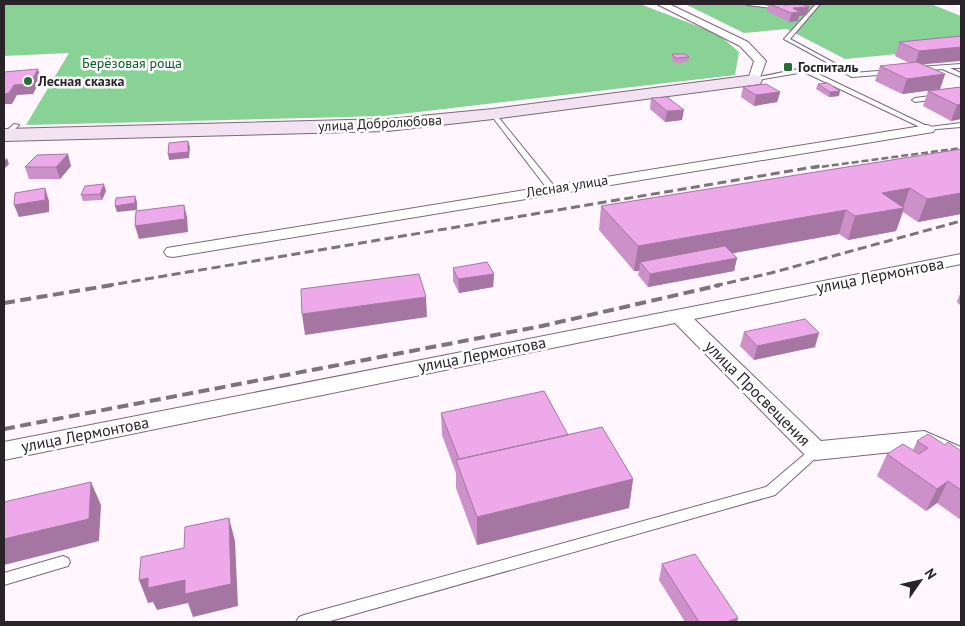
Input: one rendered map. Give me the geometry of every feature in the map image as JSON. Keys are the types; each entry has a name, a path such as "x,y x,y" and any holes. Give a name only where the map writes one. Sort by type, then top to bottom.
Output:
{"street":[{"path":"662,4 744,44 760,61 754,80"},
{"name":"улица Добролюбова","path":"8,132 388,125 493,114 754,80"},
{"name":"Лесная улица","path":"173,252 928,128"},
{"name":"улица Лермонтова","path":"4,451 961,259"},
{"name":"улица Просвещения","path":"678,315 816,452 924,440 961,457"}],"lane":[{"path":"748,4 785,8"},
{"path":"818,4 787,39 852,75 898,71"},
{"path":"803,10 812,10"},
{"path":"754,80 833,64"},
{"path":"907,70 961,66"},
{"path":"943,67 961,75"},
{"path":"803,69 928,128"},
{"path":"915,100 961,94"},
{"path":"493,114 552,189"},
{"name":"Лесная улица","path":"928,128 961,125"},
{"path":"304,622 770,491 816,452"},
{"path":"4,580 64,562"}],"green space":[{"name":"Берёзовая роща","path":"4,4 640,4 718,34 739,52 735,75 384,116 26,125 69,53 4,56"},
{"path":"685,4 931,4 961,16 961,48 845,59 787,29 744,33"}],"building":[{"path":"770,4 802,4 809,7 793,8 800,12 791,13"},
{"path":"961,36 961,47 919,51 899,42"},
{"path":"672,54 685,54 689,57 676,58"},
{"path":"917,62 945,74 907,79 880,66"},
{"path":"38,69 30,84 14,85 9,93 4,94 4,72"},
{"path":"828,83 840,91 830,92 818,84"},
{"path":"766,84 780,92 756,95 743,87"},
{"path":"961,87 961,104 957,105 928,91"},
{"path":"667,97 684,110 667,111 651,98"},
{"path":"188,141 188,152 168,154 169,143"},
{"path":"961,149 961,193 927,199 910,188 882,193 904,208 855,216 846,210 638,246 601,206"},
{"path":"68,154 56,167 25,167 37,155"},
{"path":"104,184 100,194 81,195 85,186"},
{"path":"45,188 45,200 14,205 15,193"},
{"path":"135,196 135,203 115,206 116,198"},
{"path":"184,205 185,219 135,226 136,211"},
{"path":"725,246 737,258 650,274 640,262"},
{"path":"487,262 494,274 458,279 453,268"},
{"path":"419,274 426,297 302,314 301,289"},
{"path":"805,319 819,333 757,346 744,332"},
{"path":"544,391 568,435 459,459 441,413"},
{"path":"602,427 633,479 477,517 456,460"},
{"path":"928,434 945,445 948,442 961,451 961,490 948,481 937,489 887,454 903,444 919,454 928,448 917,441"},
{"path":"91,482 89,519 4,539 4,502"},
{"path":"229,518 231,584 185,594 185,580 148,588 148,578 139,580 141,557 184,548 185,527"},
{"path":"695,554 738,618 726,622 699,622 662,564"}],"railway":[{"path":"812,168 961,148"},
{"path":"105,286 820,166"},
{"path":"714,286 771,273 961,221"},
{"path":"4,303 112,285"},
{"path":"4,429 542,326 720,285"}],"place":[{"name":"Госпиталь","path":"788,67"},
{"name":"Лесная сказка","path":"28,81"}]}
